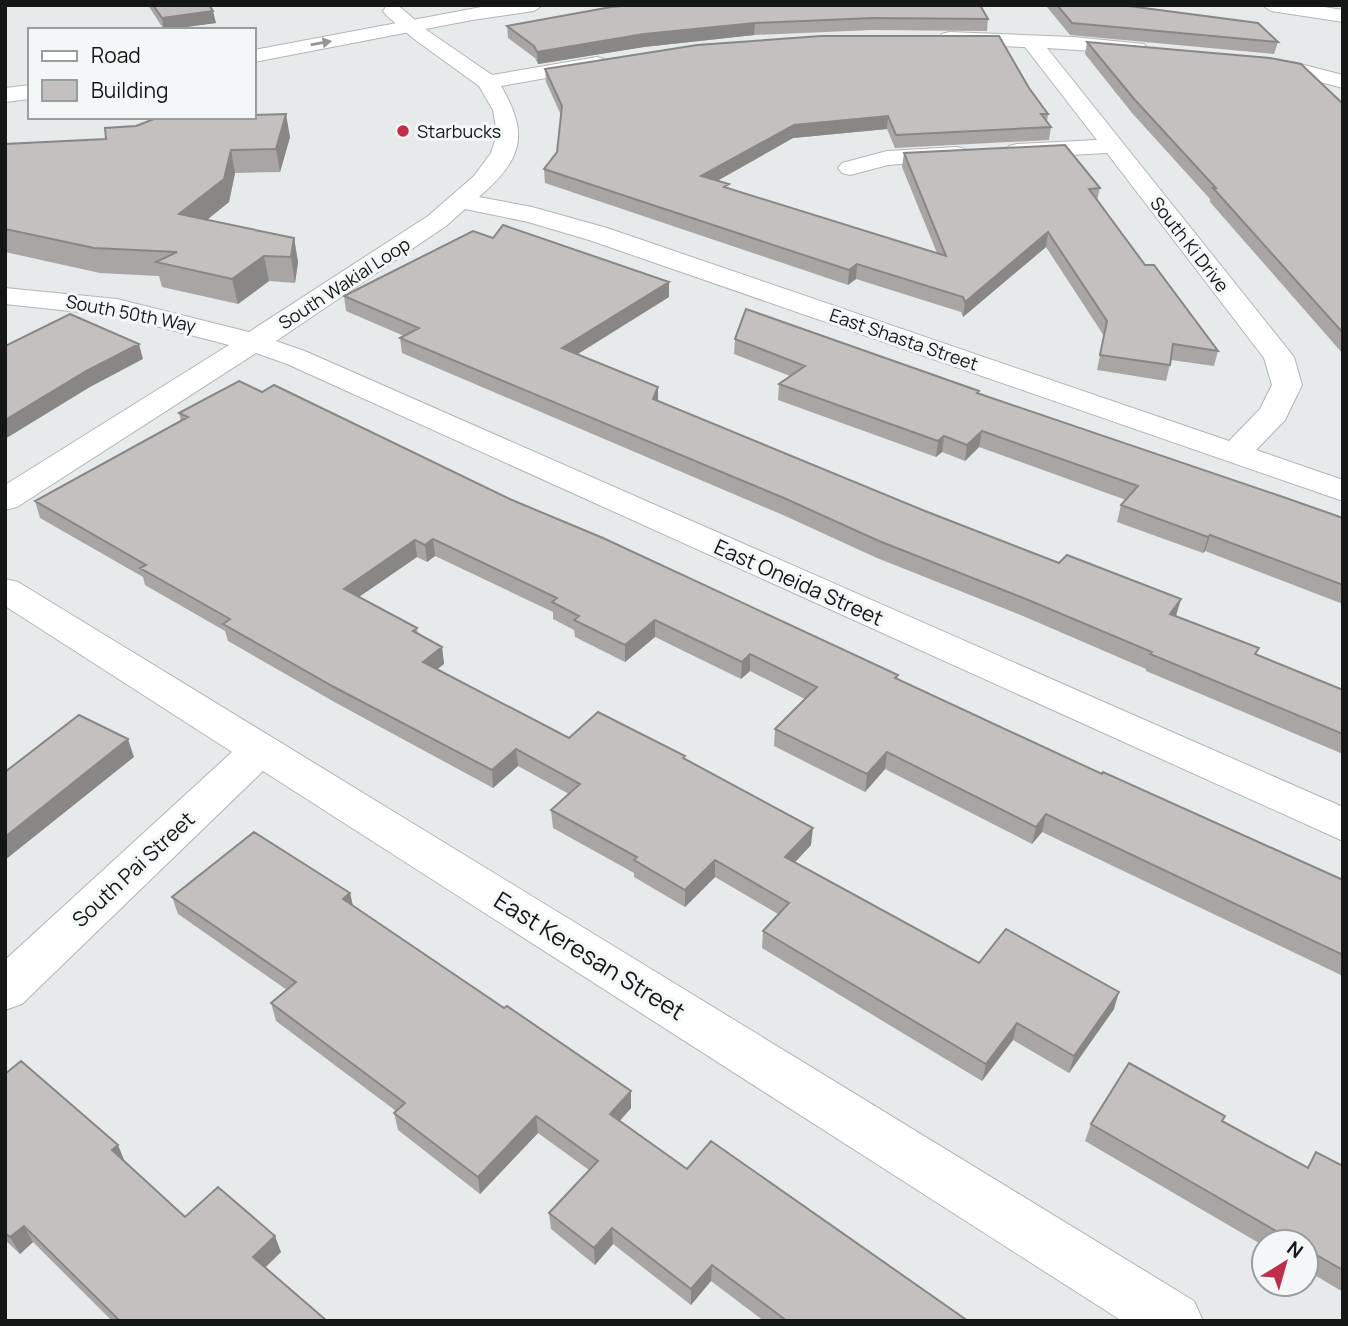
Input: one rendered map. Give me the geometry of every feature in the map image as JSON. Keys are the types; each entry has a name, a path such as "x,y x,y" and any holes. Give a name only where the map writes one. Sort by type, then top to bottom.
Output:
{"street":[{"path":"256,37 410,14 534,5"},
{"path":"1271,5 1343,16"},
{"path":"256,55 410,14"},
{"name":"South Wakial Loop","path":"5,500 254,342 437,221 483,181 503,154 509,134 504,110 488,82 410,14"},
{"path":"932,38 1031,41 1153,50"},
{"name":"South Ki Drive","path":"1031,41 1279,357 1286,385 1274,413 1236,453"},
{"path":"488,82 619,59"},
{"path":"1240,61 1292,68 1343,82"},
{"path":"5,76 28,73"},
{"path":"5,95 28,92"},
{"path":"850,168 887,158 1113,146"},
{"name":"East Shasta Street","path":"461,201 532,215 598,234 1343,491"},
{"name":"South 50th Way","path":"5,296 49,297 103,305 226,332 254,342"},
{"name":"East Oneida Street","path":"254,342 297,358 1343,825"},
{"name":"East Keresan Street","path":"5,590 1174,1321"},
{"name":"South Pai Street","path":"5,989 261,749"}],"building":[{"path":"153,5 209,5 213,11 162,18"},
{"path":"631,5 980,5 988,19 873,18 755,23 644,34 537,52 534,46 507,26"},
{"path":"1057,5 1121,5 1258,23 1278,42 1072,23"},
{"path":"821,36 999,36 1029,88 1048,114 1041,114 1051,127 896,135 888,116 794,125 701,176 729,184 724,187 946,256 904,153 1065,145 1100,188 1089,189 1145,265 1154,265 1218,351 1173,344 1170,365 1100,355 1107,321 1048,232 965,302 963,297 857,264 849,270 544,169 557,152 562,106 545,69 697,45"},
{"path":"1087,42 1270,58 1301,64 1343,104 1343,333 1135,100"},
{"path":"286,114 276,149 231,150 224,179 179,214 294,238 291,257 264,256 232,279 156,262 177,252 94,248 5,229 5,144 106,139 105,128 136,126 154,119 256,119 256,115"},
{"path":"503,225 669,282 562,348 658,387 653,399 925,511 1059,563 1067,555 1181,599 1170,614 1259,648 1255,654 1343,690 1343,734 400,338 419,328 344,296 473,231 493,238"},
{"path":"746,309 979,391 977,393 1343,518 1343,585 1121,505 1138,486 982,431 967,445 944,436 938,441 779,384 805,366 735,339"},
{"path":"70,314 139,344 86,371 5,420 5,346"},
{"path":"239,381 262,392 274,385 512,500 603,538 898,675 895,678 1102,774 1103,772 1343,880 1343,955 1046,814 1036,827 887,752 867,774 775,729 817,687 750,654 742,662 655,620 625,645 574,620 579,616 552,602 557,598 433,539 425,545 415,540 344,589 417,628 413,631 442,647 423,662 569,738 598,712 685,756 683,758 813,828 785,857 979,963 1006,929 1119,992 1074,1056 1017,1023 986,1064 763,931 789,903 715,860 685,890 634,860 637,857 551,810 580,784 516,749 492,770 334,687 223,624 230,619 140,568 146,565 35,501 188,417 179,413"},
{"path":"79,715 128,739 5,837 5,772"},
{"path":"254,832 350,893 343,899 631,1091 610,1114 687,1169 711,1141 968,1321 787,1321 712,1265 691,1289 612,1228 594,1248 549,1213 598,1161 536,1116 478,1177 394,1113 405,1103 271,1003 296,982 172,897"},
{"path":"21,1061 118,1145 112,1150 185,1217 218,1187 275,1236 253,1257 327,1321 120,1321 24,1226 10,1237 5,1233 5,1074"},
{"path":"1129,1063 1225,1116 1222,1121 1308,1168 1316,1152 1343,1166 1343,1270 1320,1257 1320,1228 1271,1228 1091,1124"}],"place":[{"name":"Starbucks","path":"403,131"}]}
